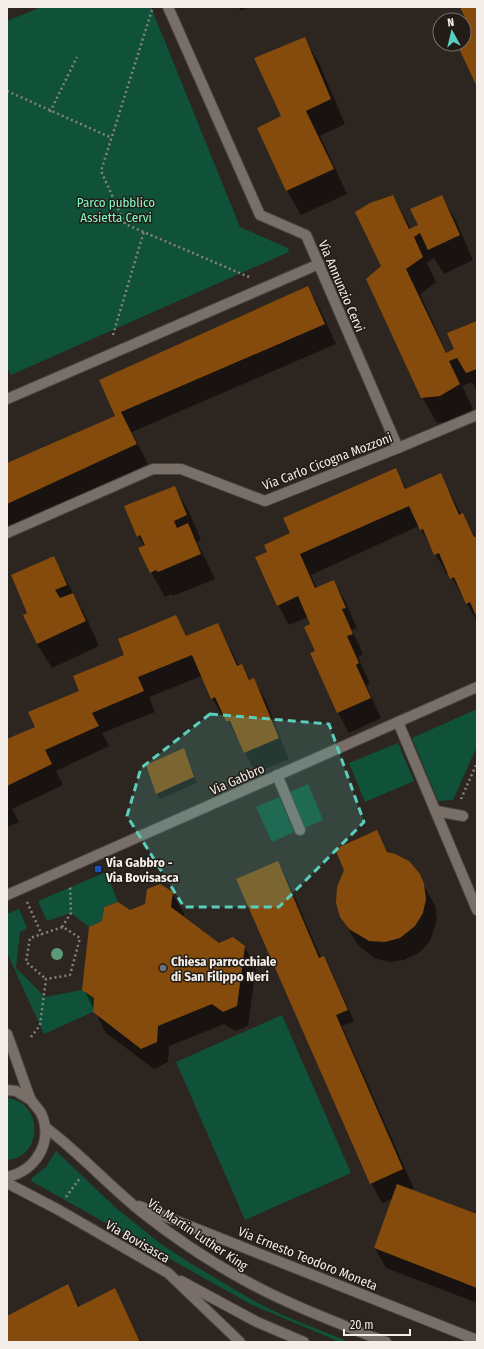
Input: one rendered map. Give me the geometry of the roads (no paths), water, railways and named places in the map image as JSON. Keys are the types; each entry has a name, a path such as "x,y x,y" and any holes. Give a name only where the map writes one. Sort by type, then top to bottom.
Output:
{"street":[{"name":"Via Annunzio Cervi","path":"168,7 260,215 306,235 398,448"},
{"path":"7,399 319,264"},
{"name":"Via Carlo Cicogna Mozzoni","path":"7,533 153,469 181,469 265,501 477,415"},
{"name":"Via Gabbro","path":"7,894 477,687"},
{"path":"398,722 477,910"},
{"path":"277,775 300,830"},
{"path":"436,811 459,816"},
{"path":"7,1034 31,1100 40,1112 45,1128 45,1141 40,1154 32,1164 21,1172 7,1177"},
{"path":"7,1090 16,1091 31,1100"},
{"path":"45,1128 65,1142 98,1175 130,1202"},
{"name":"Via Bovisasca","path":"7,1183 57,1209 168,1273 240,1342"},
{"name":"Via Ernesto Teodoro Moneta","path":"130,1202 477,1340"},
{"name":"Via Martin Luther King","path":"130,1202 182,1242 245,1280 299,1307 386,1342"},
{"path":"168,1273 239,1313 304,1342"}],"place":[{"name":"Via Gabbro - Via Bovisasca","path":"98,869"},
{"name":"Chiesa parrocchiale di San Filippo Neri","path":"163,968"}],"park label":[{"name":"Parco pubblico Assietta Cervi","path":"116,210"}]}
